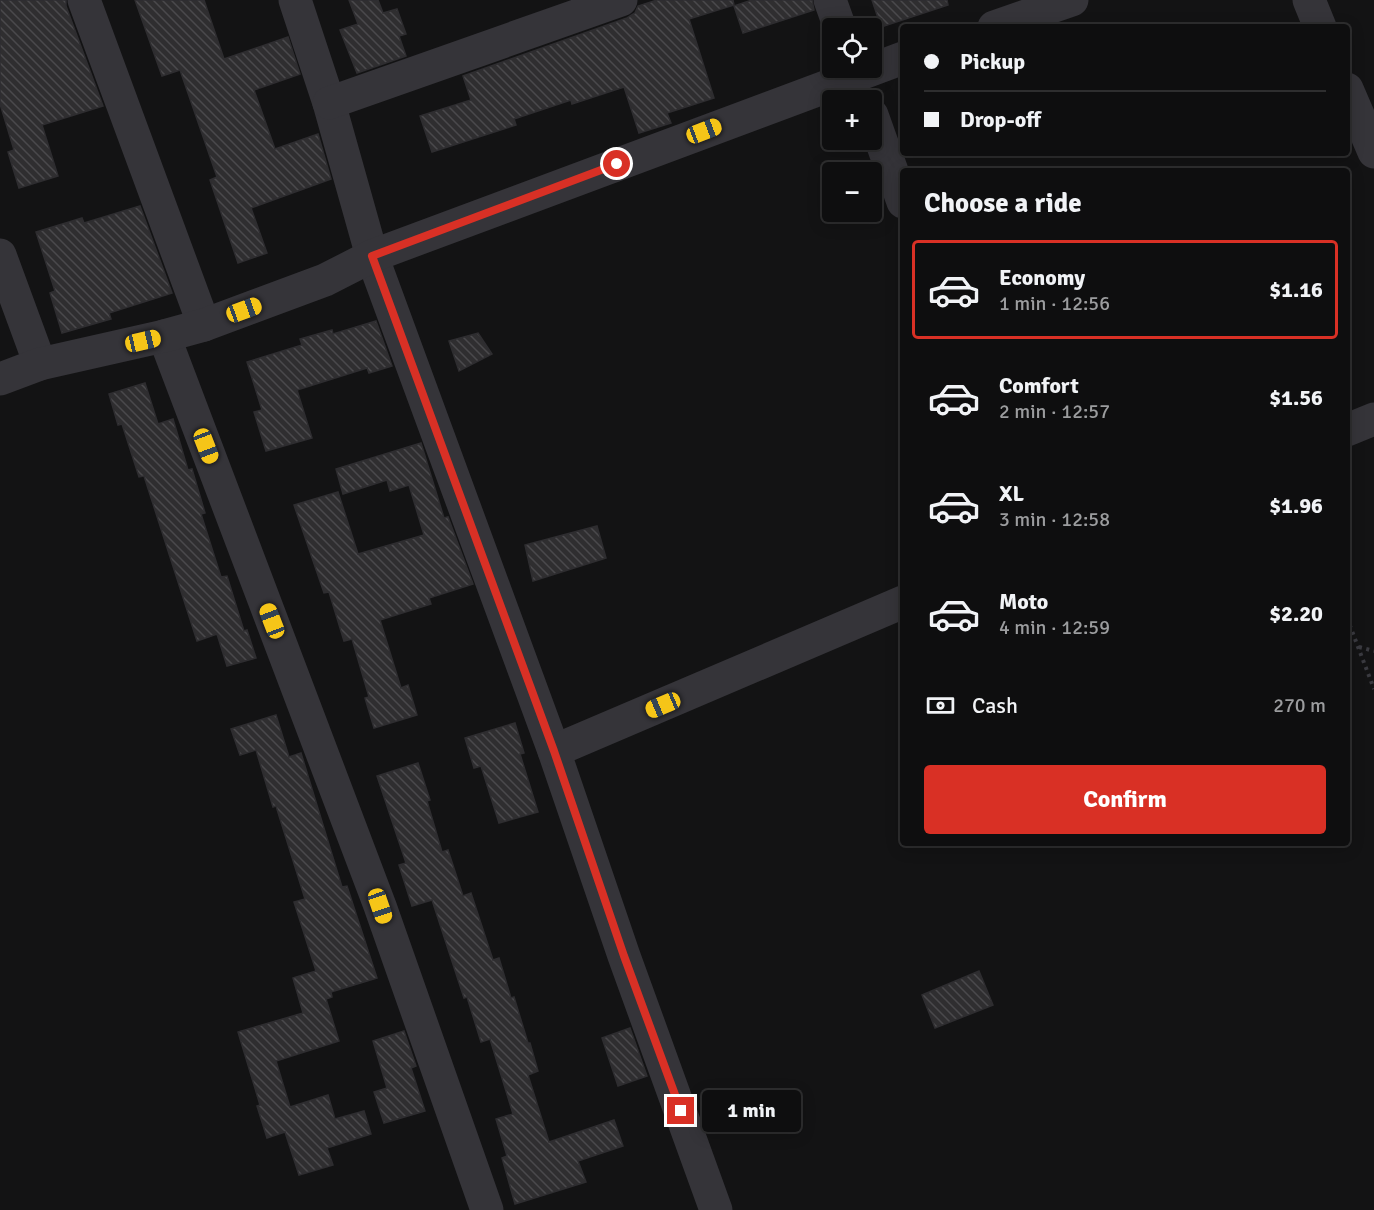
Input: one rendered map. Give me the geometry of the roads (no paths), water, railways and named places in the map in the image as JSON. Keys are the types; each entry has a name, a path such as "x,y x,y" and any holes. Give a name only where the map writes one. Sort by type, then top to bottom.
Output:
{"street":[{"path":"84,0 204,325"},
{"path":"295,0 329,103 372,256 554,751 624,956 716,1210"},
{"path":"329,103 621,0"},
{"path":"830,0 836,18"},
{"path":"1003,24 1072,0"},
{"path":"1309,0 1319,24"},
{"path":"0,379 40,364 204,325 326,280 372,256 859,81 900,60"},
{"path":"1350,96 1374,152"},
{"path":"882,143 900,194"},
{"path":"0,255 40,364"},
{"path":"164,336 380,906 487,1210"},
{"path":"1350,429 1374,418"},
{"path":"554,751 900,603"}]}
